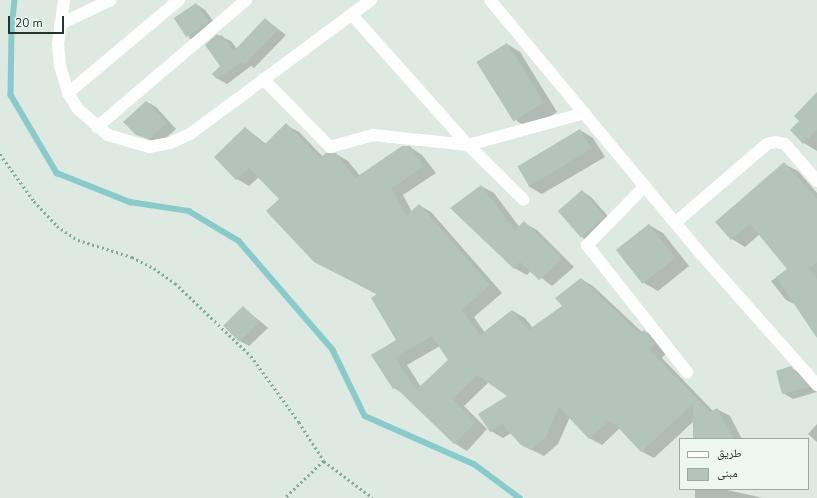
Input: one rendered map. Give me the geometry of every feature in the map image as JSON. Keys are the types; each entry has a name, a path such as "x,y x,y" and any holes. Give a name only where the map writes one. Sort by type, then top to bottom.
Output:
{"street":[{"path":"64,0 60,24 60,66 68,93 78,109 108,135 149,147 170,143 196,130 263,79 353,16 371,0"},
{"path":"60,24 111,0"},
{"path":"68,93 179,0"},
{"path":"97,127 246,0"},
{"path":"490,0 645,186 817,385"},
{"path":"353,16 468,146 524,200"},
{"path":"263,79 330,147 373,136 468,146 585,113"},
{"path":"676,222 767,144 776,142 785,144 817,181"},
{"path":"645,186 587,245 687,372"}],"path":[{"path":"0,154 34,201 57,226 78,240 132,257 154,268 212,319 251,356 299,422 324,461 373,498"},
{"path":"285,498 324,461"}],"building":[{"path":"196,3 209,22 186,37 174,18"},
{"path":"265,18 278,30 245,64 242,62 217,79 212,74 220,66 205,45 217,34 219,37 222,35 234,51"},
{"path":"507,43 544,102 514,121 476,62"},
{"path":"817,92 817,130 803,144 790,130 799,121 794,116"},
{"path":"146,101 167,123 149,139 136,135 123,122"},
{"path":"286,123 320,158 326,153 336,153 355,178 402,146 410,146 424,166 392,188 406,216 419,204 490,285 462,310 480,335 512,310 528,330 562,306 555,298 581,278 640,334 644,330 655,344 650,350 710,412 717,408 733,438 693,438 693,404 641,452 614,423 613,424 609,421 589,439 559,407 546,437 531,450 521,445 502,424 490,432 478,414 507,396 477,375 452,399 476,422 454,444 395,387 393,389 371,355 396,340 371,298 377,294 314,262 266,211 279,199 249,168 236,180 214,157 245,127 264,145","holes":["432,336 448,360 416,390 395,358"]},
{"path":"580,129 592,149 529,186 517,167"},
{"path":"784,162 817,199 817,262 809,268 817,279 817,338 776,277 787,269 750,224 731,240 715,222"},
{"path":"481,185 515,230 524,221 559,255 562,260 539,280 520,262 514,269 450,208"},
{"path":"582,190 605,216 581,237 558,211"},
{"path":"649,224 675,258 642,284 616,250"},
{"path":"243,306 259,322 239,342 223,326"},
{"path":"791,366 809,387 782,394 776,371"}],"waterway":[{"path":"15,0 12,31 11,95 57,173 130,202 189,211 239,241 333,350 365,416 474,464 520,498"}]}
